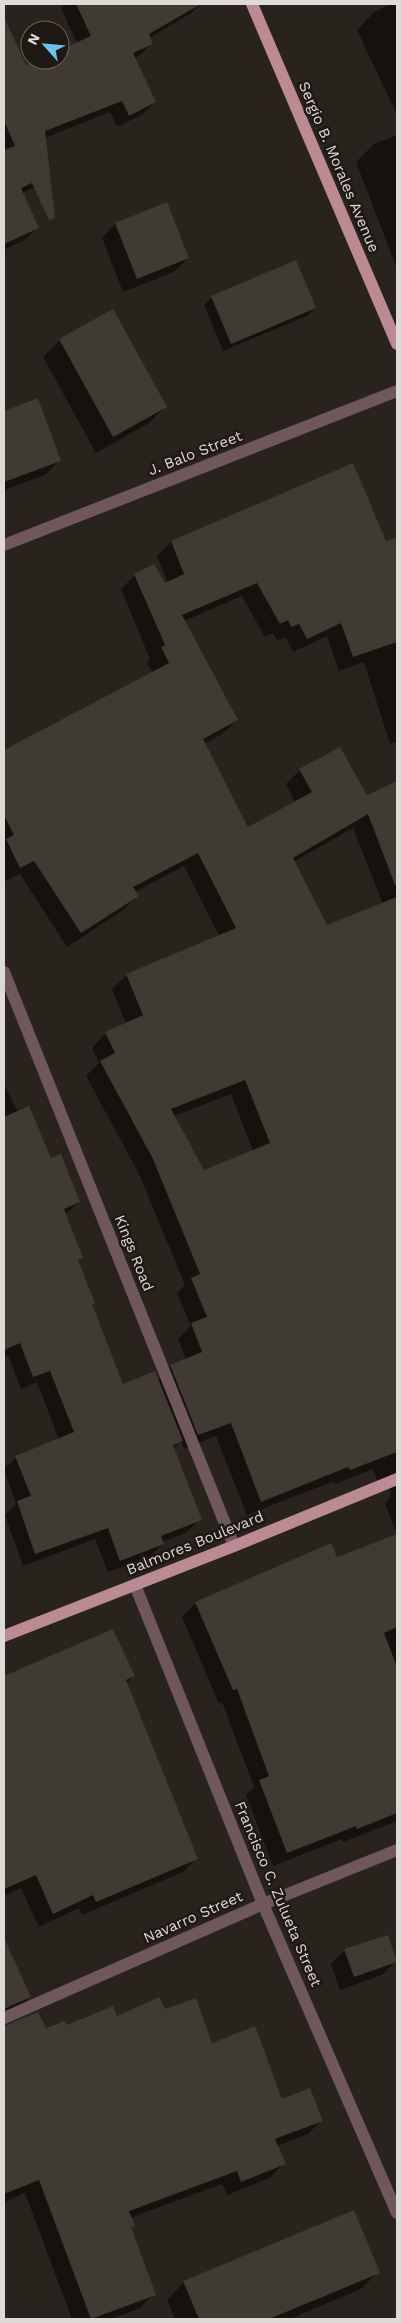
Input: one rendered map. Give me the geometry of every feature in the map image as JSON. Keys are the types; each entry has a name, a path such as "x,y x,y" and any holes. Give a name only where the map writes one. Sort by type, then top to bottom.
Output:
{"main road":[{"name":"Sergio B. Morales Avenue","path":"252,4 397,344"},
{"name":"Balmores Boulevard","path":"4,1636 234,1546 397,1479"}],"street":[{"name":"J. Balo Street","path":"4,545 397,391"},
{"name":"Kings Road","path":"4,972 234,1546"},
{"name":"Francisco C. Zulueta Street","path":"135,1585 263,1904 397,2213"},
{"name":"Navarro Street","path":"4,2018 263,1904 397,1850"}],"building":[{"path":"76,4 201,4 149,34 153,44 133,53 156,102 129,116 122,101 45,131 55,218 49,220 32,183 21,188 39,228 4,244 4,150 15,146 4,121 4,17 20,52 20,70 70,70 70,45 91,36"},
{"path":"167,202 189,258 137,279 115,223"},
{"path":"296,260 316,308 231,344 211,296"},
{"path":"113,309 167,407 113,437 59,339"},
{"path":"38,398 61,461 4,482 4,411"},
{"path":"353,463 386,541 397,537 397,642 353,657 341,623 307,639 299,624 291,627 288,620 280,624 257,583 182,615 238,720 203,739 248,827 312,792 299,769 340,747 367,795 397,781 397,885 395,885 368,814 293,858 327,925 397,897 397,1452 350,1470 348,1467 261,1502 231,1423 198,1435 170,1365 202,1352 191,1323 207,1317 191,1278 200,1274 153,1159 100,1061 115,1053 105,1032 143,1015 126,974 236,928 198,853 133,887 139,896 81,933 34,861 20,868 6,839 14,835 4,815 4,750 169,663 161,647 165,645 134,574 154,564 165,583 184,574 171,541","holes":["245,1080 270,1143 204,1170 171,1109"]},
{"path":"29,1106 51,1158 61,1154 80,1202 64,1209 83,1258 78,1260 95,1303 92,1304 123,1384 155,1371 183,1441 173,1445 202,1520 161,1536 164,1544 120,1561 108,1528 35,1554 17,1501 31,1496 15,1456 74,1432 50,1371 33,1377 20,1343 4,1350 4,1117"},
{"path":"397,1534 397,1627 384,1633 397,1667 397,1813 357,1829 356,1826 287,1853 259,1780 269,1776 237,1689 233,1690 195,1602 331,1543 337,1557"},
{"path":"113,1629 135,1676 126,1680 198,1859 96,1902 93,1895 53,1914 36,1875 4,1889 4,1676"},
{"path":"388,1935 397,1962 354,1977 344,1949"},
{"path":"4,1938 31,1997 4,2009"},
{"path":"159,1997 165,2009 196,1998 212,2043 255,2026 282,2099 310,2088 323,2121 275,2139 286,2164 241,2182 237,2171 129,2211 135,2226 131,2227 156,2295 91,2319 39,2180 4,2194 4,2026 38,2012 46,2028 65,2021 67,2025 113,2006 117,2016"},
{"path":"354,2210 380,2273 269,2319 199,2319 183,2281"}]}
